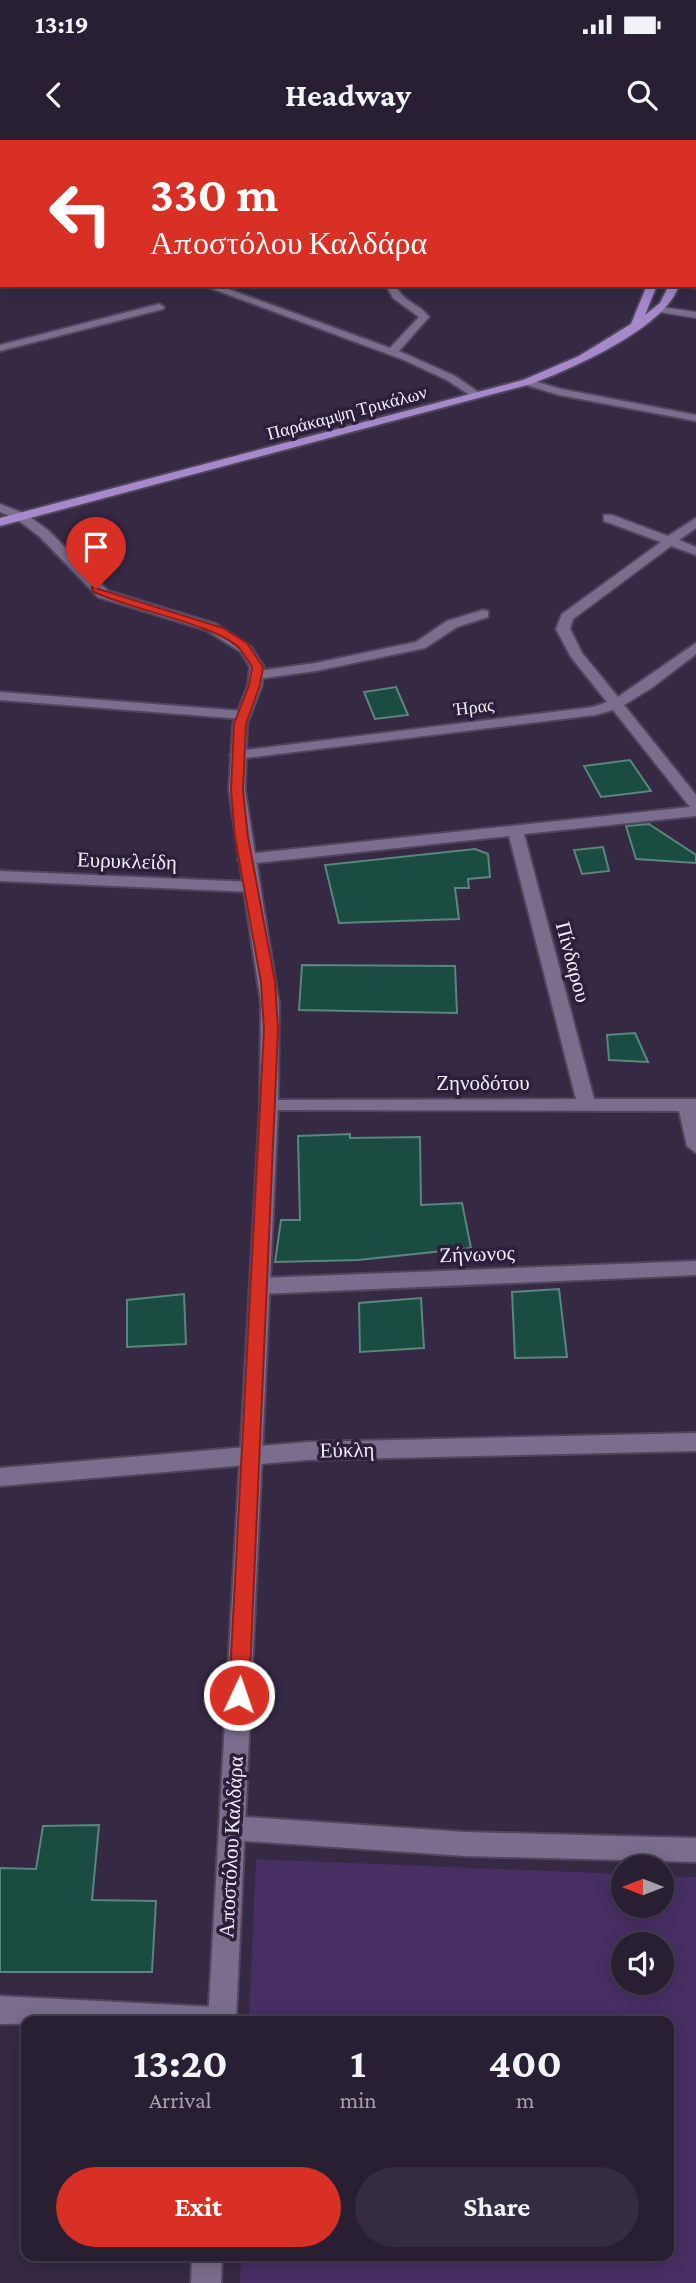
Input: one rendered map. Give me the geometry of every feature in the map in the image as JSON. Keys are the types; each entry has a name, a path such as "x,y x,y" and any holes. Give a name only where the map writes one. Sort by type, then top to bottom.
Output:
{"main road":[{"path":"635,325 651,287"},
{"path":"662,310 673,287"},
{"name":"Παράκαμψη Τρικάλων","path":"0,522 527,382 589,358 635,325 662,310"}],"street":[{"path":"212,287 391,352 451,378 478,396"},
{"path":"391,352 424,317 418,309 396,297 392,287"},
{"path":"0,348 159,307"},
{"path":"527,382 559,392 696,418"},
{"path":"0,508 22,517 48,536 88,582 103,594 229,636 249,652 257,667 257,675 316,667 420,645 452,624 482,614"},
{"path":"608,518 696,551"},
{"path":"696,522 563,623 568,643 696,805"},
{"name":"Ήρας","path":"237,755 585,713 618,704 696,647"},
{"name":"Αποστόλου Καλδάρα","path":"219,2016 232,1828 269,1106 270,1004 237,790 237,755 243,715 257,675"},
{"path":"0,696 243,715"},
{"path":"246,859 696,811"},
{"name":"Πίνδαρου","path":"515,830 587,1105"},
{"name":"Ευρυκλείδη","path":"0,876 251,887"},
{"path":"691,1105 696,1146"},
{"name":"Ζηνοδότου","path":"269,1106 691,1105"},
{"name":"Ζήνωνος","path":"261,1286 696,1268"},
{"name":"Εύκλη","path":"0,1477 307,1451 696,1442"},
{"path":"232,1828 466,1844 696,1850"},
{"path":"0,2010 119,2016"},
{"path":"206,2283 207,2261"}],"lane":[{"path":"662,310 696,315"}],"shaded area":[{"path":"256,1859 611,1874 611,1918 674,1918 674,1876 696,1877 696,2283 240,2283 241,2261 674,2261 674,2016 249,2016"}],"building":[{"path":"396,687 408,715 375,719 364,692"},
{"path":"630,760 651,791 601,797 584,766"},
{"path":"649,824 696,855 696,863 636,859 626,826"},
{"path":"603,847 609,871 582,874 574,850"},
{"path":"475,849 488,854 490,877 468,879 469,888 455,888 459,919 339,923 325,865"},
{"path":"302,965 455,966 457,1013 299,1010"},
{"path":"635,1033 648,1062 609,1060 607,1035"},
{"path":"350,1134 350,1138 420,1137 421,1205 462,1203 471,1248 358,1260 275,1262 281,1220 300,1220 298,1136"},
{"path":"559,1289 567,1357 515,1358 512,1292"},
{"path":"184,1294 186,1344 127,1347 127,1300"},
{"path":"421,1298 424,1348 360,1352 359,1303"},
{"path":"99,1825 92,1900 156,1901 152,1972 0,1972 0,1868 36,1869 43,1826"}],"route":[{"path":"96,589 119,601 219,631 238,641 254,658 257,667 255,685 240,724 237,740 237,790 242,837 268,982 271,1030 261,1286 239,1695"}]}
